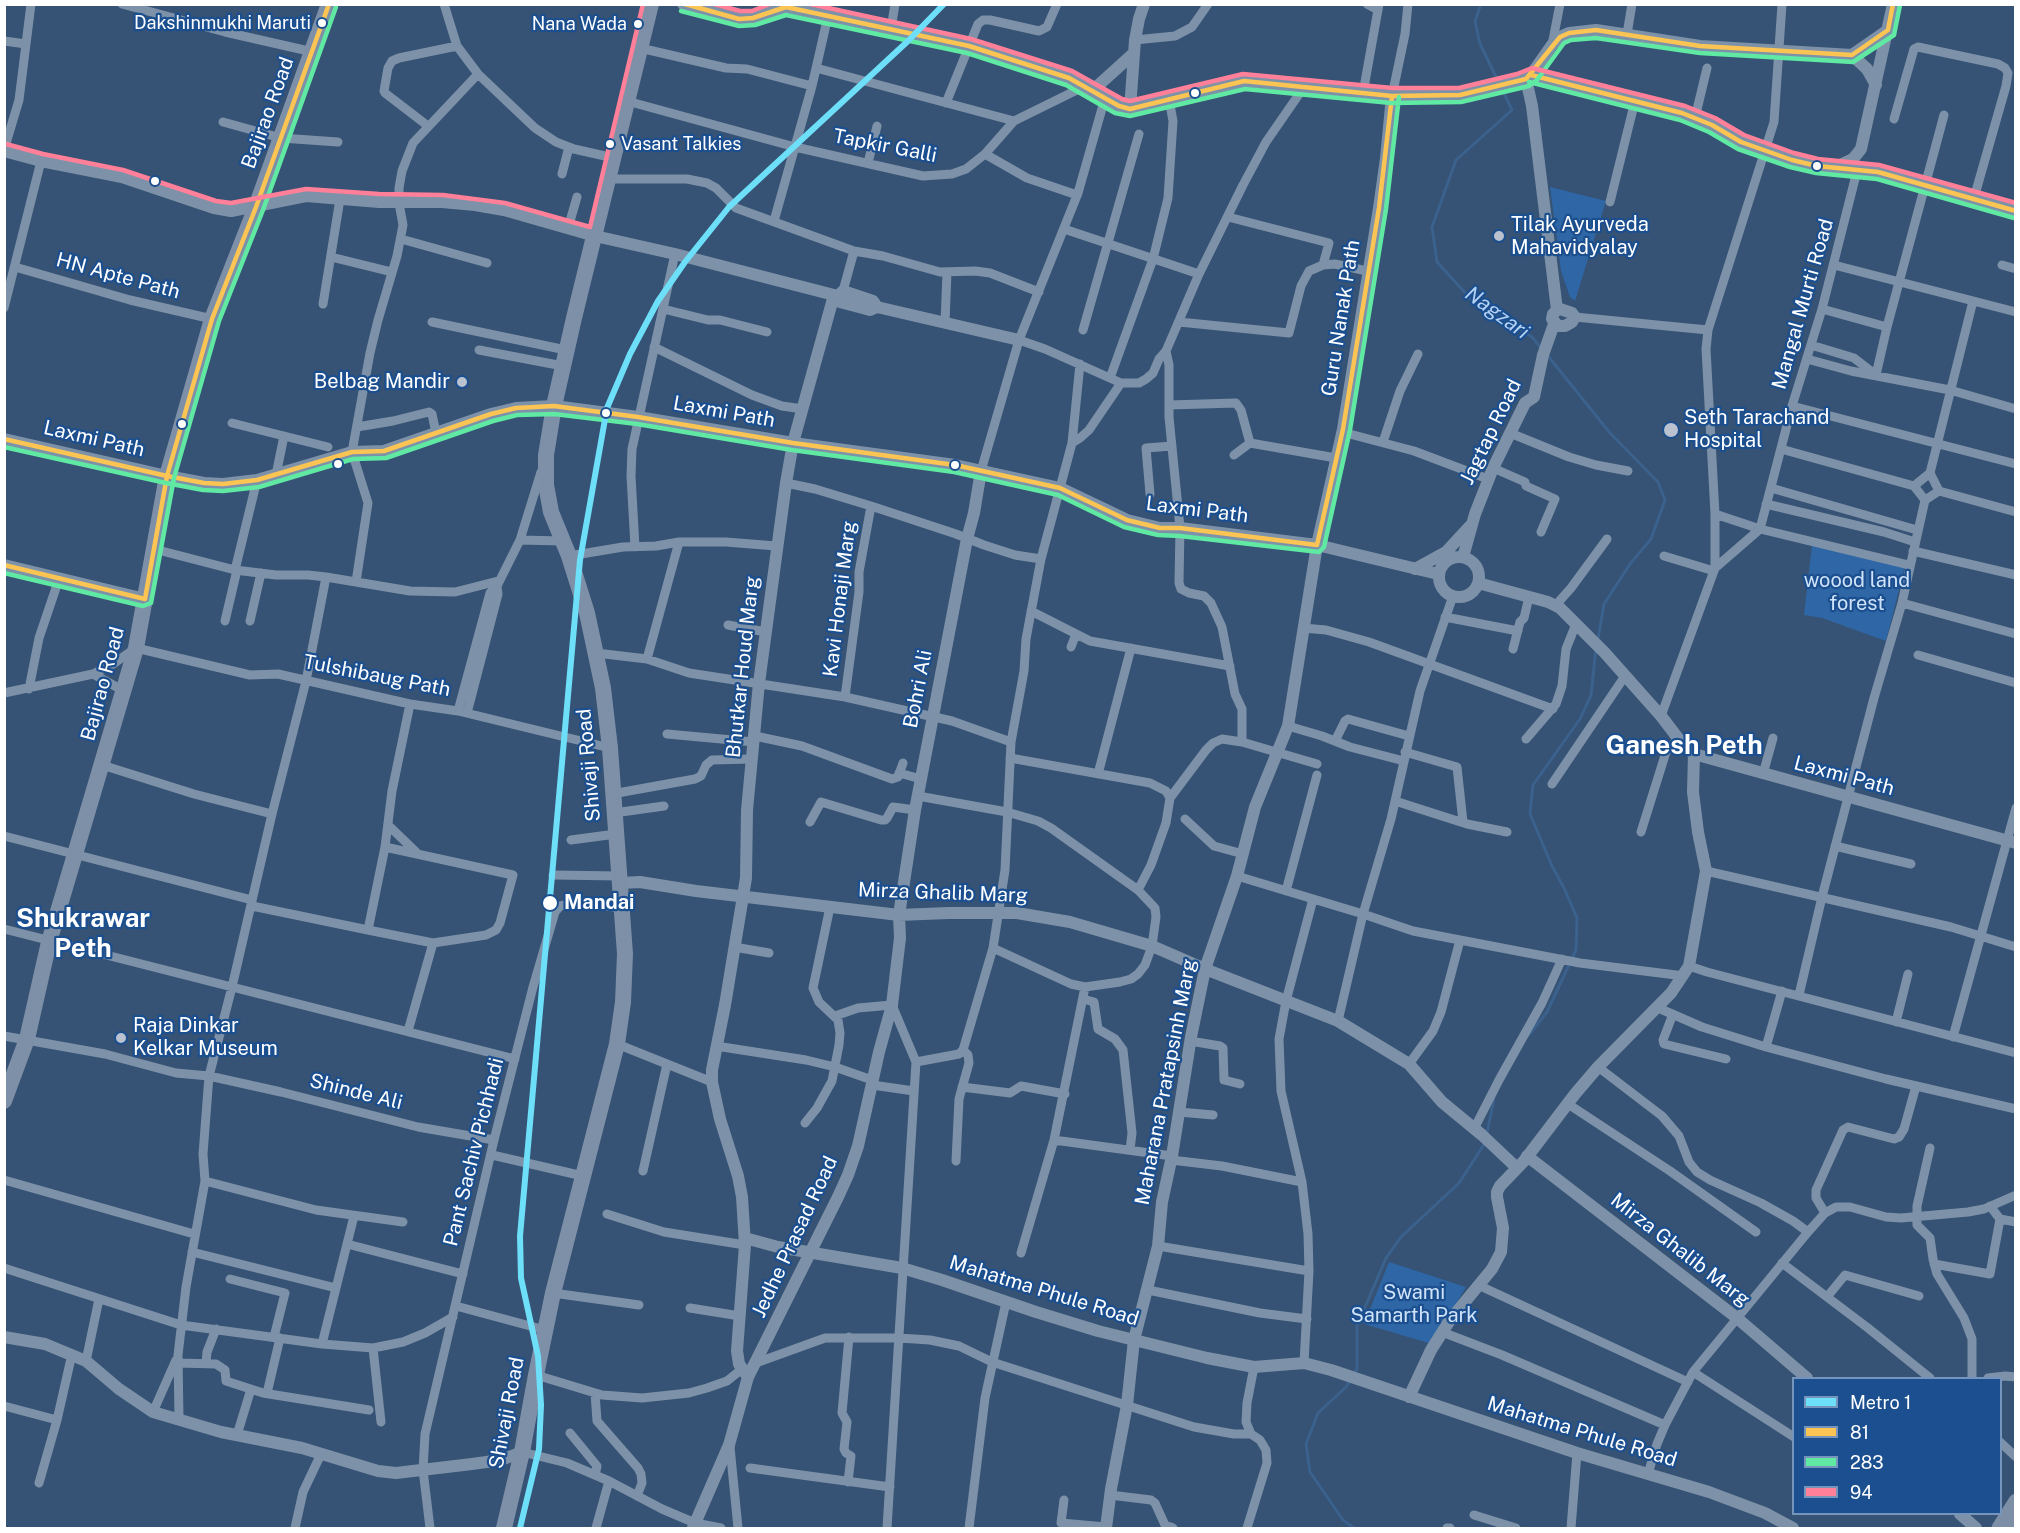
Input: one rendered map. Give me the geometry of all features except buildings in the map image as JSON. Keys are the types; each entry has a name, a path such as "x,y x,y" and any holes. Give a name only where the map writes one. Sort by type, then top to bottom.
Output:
{"highway":[{"name":"Bajirao Road","path":"4,1101 27,1039 49,942 136,648 167,476 212,319 256,207 329,4"},
{"name":"Shivaji Road","path":"504,1528 522,1452 553,1293 617,1044 623,1002 622,908 610,748 603,688 587,613 551,512 546,455 565,358 651,4"}],"main road":[{"path":"1999,1528 2016,1501"}],"street":[{"path":"31,4 19,100 4,150 41,161 122,177 214,208 231,211 306,196 399,203 442,202 475,205 838,294"},
{"path":"122,4 225,32 313,52"},
{"path":"444,4 457,46 478,74 535,128 569,147 614,158"},
{"path":"683,4 739,19 753,18 786,6 969,46 1069,78 1119,106 1130,109 1244,81 1392,96 1460,95 1526,78 1635,101 1695,118 1741,142 1792,160 1817,166 1878,172 2016,211"},
{"path":"891,29 896,4"},
{"path":"946,103 978,24 983,20 1003,22 1039,31 1047,27 1057,4"},
{"path":"1130,109 1138,19 1144,4"},
{"path":"816,68 1014,121 1088,89 1135,47 1174,36 1191,27 1208,4"},
{"path":"1363,93 1378,7 1367,4"},
{"path":"1392,96 1405,34 1408,4"},
{"path":"1552,45 1560,4"},
{"path":"1627,34 1632,4"},
{"path":"1661,716 1714,569 1715,513 1706,349 1708,330 1774,122 1782,4"},
{"path":"1835,167 1853,159 1861,149 1893,4"},
{"path":"774,221 812,86 828,16"},
{"path":"1557,310 1526,78 1552,45 1569,33 1596,30 1700,46 1852,55 1888,30"},
{"path":"4,40 26,44"},
{"path":"428,126 384,91 388,68 392,61 399,58 457,46"},
{"path":"1894,119 1914,49 1918,47 1998,64 2005,68 2008,73 2006,86 1974,198"},
{"path":"640,48 726,68 747,69 812,86"},
{"path":"1852,55 1867,69 1876,86"},
{"path":"1695,118 1707,68"},
{"path":"357,582 368,502 352,452 375,331 403,225 399,203 402,171 413,143 478,74"},
{"path":"854,252 838,294 840,302 870,310 877,307 1019,340 1045,349 1121,383 1139,383 1152,373 1166,351 1199,274 1266,142 1304,87"},
{"name":"Guru Nanak Path","path":"1317,545 1342,432 1386,158 1392,96"},
{"path":"981,471 1019,340 1077,195 1105,98"},
{"path":"1110,378 1153,259 1168,198 1173,121 1169,99"},
{"name":"Tapkir Galli","path":"627,101 795,147 923,176 952,174 966,169 985,154 1014,121"},
{"path":"1610,202 1635,101"},
{"path":"1876,375 1924,184 1944,115"},
{"path":"223,122 281,138 338,142"},
{"path":"868,163 877,126"},
{"path":"1083,330 1139,134"},
{"path":"562,174 569,147"},
{"path":"1861,149 1869,164 1878,172"},
{"path":"985,154 1027,178 1077,195"},
{"path":"4,308 7,286 15,267 41,161"},
{"name":"Mangal Murti Road","path":"1760,529 1792,406 1834,265 1857,171"},
{"path":"609,179 687,179 707,183 716,188 736,208 854,252 883,256 940,272 990,273 1039,292"},
{"path":"568,228 577,197"},
{"path":"323,304 340,199"},
{"path":"1228,217 1329,243 1323,265"},
{"path":"1064,228 1199,274"},
{"path":"400,239 487,263"},
{"path":"634,547 632,449 675,254"},
{"path":"331,257 392,272"},
{"path":"1179,322 1288,333 1301,286 1309,271 1323,265 1367,271"},
{"path":"1834,265 2016,312"},
{"path":"2002,265 2016,269"},
{"name":"HN Apte Path","path":"15,267 130,300 212,319"},
{"path":"945,323 948,272"},
{"name":"Bhutkar Houd Marg","path":"748,1370 739,1364 737,1351 745,1242 742,1197 738,1176 720,1119 712,1082 712,1070 746,878 747,810 759,683 786,483 793,443 838,294"},
{"path":"1914,486 1930,473 1973,301"},
{"path":"663,309 767,332"},
{"path":"1566,309 1575,317 1565,326 1554,324 1552,319 1557,310 1566,309"},
{"path":"1822,309 1887,327"},
{"path":"1575,317 1708,330"},
{"path":"432,322 565,358"},
{"name":"Jagtap Road","path":"1463,557 1491,473 1525,403 1534,398 1544,351 1554,324"},
{"path":"1811,345 1854,358 1876,375"},
{"path":"654,347 752,395 782,406 803,409"},
{"path":"478,350 565,358"},
{"path":"1166,351 1169,365 1169,405 1180,528 1179,583 1181,589 1204,596 1211,603 1222,627 1235,694 1242,709 1242,742"},
{"path":"1383,442 1400,391 1418,354"},
{"path":"1807,359 1950,390 2016,409"},
{"path":"916,1062 958,1054 963,1050 993,948 1005,870 1011,742 1024,671 1026,639 1041,559 1072,443 1080,364"},
{"path":"1072,443 1089,430 1121,383"},
{"path":"1169,405 1236,403 1241,410 1251,443"},
{"name":"Laxmi Path","path":"4,438 167,476 223,484 257,480 352,452 384,451 491,414 516,408 554,406 638,417 793,443 955,465 1060,488 1127,520 1160,528 1180,528 1317,545 1438,574"},
{"path":"1792,406 2016,464"},
{"path":"357,427 429,412 432,414 436,433"},
{"path":"232,423 328,447"},
{"path":"1342,432 1525,482 1526,486 1555,500 1542,532"},
{"path":"1510,433 1569,457 1629,471"},
{"path":"276,475 284,436"},
{"path":"1234,455 1251,443 1336,458"},
{"path":"1150,494 1146,448 1173,446"},
{"path":"1781,449 1914,486 1925,500"},
{"path":"463,712 490,593 520,540 546,455"},
{"name":"Bohri Ali","path":"899,915 932,716 981,471"},
{"path":"1930,473 1939,491"},
{"path":"225,621 257,480"},
{"path":"786,483 871,506 1015,555 1041,559"},
{"path":"1771,488 1917,530"},
{"path":"1799,995 1821,897 1902,603 1925,500 1939,491 2016,512"},
{"path":"1766,504 1884,532 1914,546 2016,575"},
{"name":"Kavi Honaji Marg","path":"845,697 859,592 859,572 871,506"},
{"path":"1715,513 1760,529 1909,565"},
{"path":"1415,569 1446,552 1473,523"},
{"path":"1714,569 1760,529"},
{"path":"1555,606 1607,539"},
{"path":"520,540 566,549 634,547 679,542 726,542 776,546"},
{"path":"647,659 679,542"},
{"name":"Maharana Pratapsinh Marg","path":"1106,1528 1127,1405 1134,1340 1158,1246 1162,1202 1172,1158 1190,1041 1205,969 1237,876 1255,807 1288,726 1317,545"},
{"path":"154,549 236,570 326,577 410,591 445,592 497,584"},
{"path":"1664,556 1714,569"},
{"path":"1463,557 1476,567 1478,583 1473,592 1468,595 1453,596 1443,590 1438,574 1450,558 1463,557"},
{"path":"4,565 145,599"},
{"path":"249,621 261,573"},
{"path":"179,1419 178,1359 194,1234 204,1181 203,1154 208,1076 232,987 306,681 326,577"},
{"path":"29,689 39,638 59,579"},
{"name":"Laxmi Path","path":"1478,583 1560,608 1597,645 1661,716 1678,739 1694,754 2011,842"},
{"path":"1338,1021 1363,914 1395,801 1420,691 1453,596"},
{"path":"1513,649 1529,597"},
{"path":"1902,603 2016,634"},
{"path":"1031,611 1090,641 1230,666"},
{"path":"1445,617 1518,631"},
{"path":"1526,739 1553,710 1562,686 1566,649 1576,624"},
{"path":"728,625 766,632"},
{"path":"1303,628 1341,634 1429,663 1553,710"},
{"path":"1071,647 1076,634"},
{"path":"4,693 93,674 136,648"},
{"name":"Tulshibaug Path","path":"136,648 250,675 278,675 410,704 463,712 610,748"},
{"path":"1098,774 1131,648"},
{"path":"596,653 647,659 689,673 845,697 932,716 1011,742"},
{"path":"1918,655 2016,683"},
{"path":"93,674 124,691"},
{"path":"1552,784 1625,676"},
{"path":"368,930 385,847 392,791 410,704"},
{"path":"1335,741 1345,721 1352,718 1409,736"},
{"path":"1288,726 1350,747 1457,767 1463,822"},
{"path":"667,734 754,739 802,746 892,779 898,777 903,763"},
{"path":"1763,774 1773,738"},
{"path":"1138,890 1151,866 1166,823 1170,798 1214,743 1222,739 1242,742 1317,764"},
{"path":"1641,832 1666,752 1678,739"},
{"path":"1409,1397 1442,1332 1492,1269 1501,1252 1503,1228 1497,1192 1598,1067 1671,993 1687,971 1706,871 1696,812 1694,754"},
{"path":"1010,758 1150,783 1166,791 1170,798"},
{"path":"612,794 694,780 701,776 706,765 712,760 752,759"},
{"path":"102,765 194,794 272,814"},
{"path":"899,773 921,779"},
{"path":"1286,891 1317,775"},
{"path":"918,796 1038,821 1138,890 1155,908 1152,946 1145,964 1138,974 1131,978 1085,987 1071,984 993,948"},
{"path":"1395,801 1463,822 1507,832"},
{"path":"810,822 821,802 881,820 887,818 893,807 915,810"},
{"path":"614,813 664,806"},
{"path":"1953,1037 1981,935 2011,842 2016,808"},
{"path":"1185,819 1214,846 1243,854"},
{"path":"388,825 417,853"},
{"path":"571,840 616,834"},
{"path":"4,836 252,903 433,943 486,935 496,930 513,875 385,847"},
{"path":"1835,846 1911,864"},
{"path":"1706,871 1981,935 2016,947"},
{"path":"553,875 620,880"},
{"path":"1237,876 1413,931 1580,963 1687,971 1799,995 2016,1053"},
{"name":"Mirza Ghalib Marg","path":"620,880 899,915 948,912 1017,913 1070,922 1152,946 1338,1021 1409,1064 1442,1102 1517,1168"},
{"path":"1304,1364 1309,1271 1308,1234 1302,1182 1281,1091 1279,1039 1286,1001 1313,899"},
{"name":"Pant Sachiv Pichhadi","path":"430,1528 423,1470 425,1434 532,987 555,912 560,906 570,904 622,908"},
{"path":"805,1123 824,1098 832,1081 840,1033 835,1016 819,1002 813,988 830,907"},
{"name":"Jedhe Prasad Road","path":"694,1526 729,1445 748,1370 769,1337 811,1252 848,1175 858,1146 892,1005 900,938 899,915"},
{"path":"4,929 515,1059"},
{"path":"1409,1064 1432,1031 1441,1012 1460,940"},
{"path":"408,1031 433,943"},
{"path":"734,947 769,953"},
{"path":"1482,1136 1499,1080 1564,959"},
{"path":"1896,1022 1908,974"},
{"path":"1021,1253 1054,1140 1085,987"},
{"path":"1766,1047 1782,991"},
{"path":"1083,999 1094,1002 1098,1029 1115,1039 1124,1050 1132,1133 1130,1150"},
{"path":"835,1016 858,1008 892,1005 916,1062 887,1528"},
{"path":"1656,1007 1702,1027 1766,1047 2016,1109"},
{"path":"1673,1014 1663,1040 1664,1044 1726,1059"},
{"name":"Shinde Ali","path":"4,1036 105,1054 176,1073 208,1076 418,1126 494,1140"},
{"path":"1190,1041 1223,1048 1224,1080 1240,1084"},
{"path":"617,1044 712,1082"},
{"path":"716,1046 806,1060 835,1067 872,1082 914,1091"},
{"path":"956,1161 959,1099 969,1063 968,1055 963,1050"},
{"path":"643,1171 667,1064"},
{"path":"1598,1067 1662,1116 1679,1136 1689,1162 1697,1172 1761,1203 1808,1232"},
{"path":"962,1087 1010,1093 1021,1086 1065,1094"},
{"path":"1825,1213 1816,1198 1816,1190 1843,1130 1848,1127 1894,1139 1899,1137 1904,1129 1916,1086"},
{"path":"1568,1104 1756,1232"},
{"path":"1179,1112 1213,1115"},
{"path":"1054,1140 1130,1150 1302,1182"},
{"path":"1930,1148 1917,1206 1917,1225 1930,1238 1937,1274 1964,1318 1972,1339 1972,1377"},
{"path":"492,1155 583,1176"},
{"name":"Mirza Ghalib Marg","path":"1527,1156 1737,1318 1806,1377"},
{"path":"1688,1184 1697,1172"},
{"path":"4,1180 194,1234"},
{"path":"204,1181 316,1210 403,1222"},
{"path":"1648,1474 1665,1425 1693,1372 1825,1213 1836,1207 1850,1207 1886,1217 1968,1212 2016,1195"},
{"path":"1990,1206 2000,1219 2016,1222"},
{"path":"607,1214 664,1232 745,1242"},
{"path":"322,1344 354,1216"},
{"path":"1935,1264 1990,1274 2000,1219"},
{"name":"Mahatma Phule Road","path":"745,1242 902,1268 1098,1331 1207,1358 1254,1367 1304,1364 1331,1370 1577,1453 1709,1491 1756,1509 1793,1528"},
{"path":"347,1244 463,1274"},
{"path":"1158,1246 1309,1271"},
{"path":"192,1252 336,1288"},
{"path":"1782,1263 1929,1377"},
{"path":"4,1268 181,1325 322,1344 373,1348 403,1342 453,1317"},
{"path":"1827,1297 1845,1275 1919,1296"},
{"path":"230,1279 285,1293 268,1389"},
{"path":"1478,1285 1688,1382"},
{"path":"1148,1290 1260,1313 1307,1319"},
{"path":"553,1293 639,1305"},
{"path":"86,1361 99,1299"},
{"path":"969,1528 979,1436 992,1362 1006,1302"},
{"path":"456,1306 545,1330"},
{"path":"690,1308 740,1316"},
{"path":"207,1363 207,1352 216,1329"},
{"path":"1442,1332 1502,1355 1665,1425"},
{"path":"4,1337 45,1344 86,1361 119,1389 153,1412 237,1435 283,1444 378,1471 396,1473 501,1460 522,1452 567,1463 609,1481 694,1526 721,1528"},
{"path":"848,1482 851,1456 846,1454 844,1449 847,1422 842,1413 849,1337"},
{"path":"536,1375 602,1395 642,1398 689,1393 727,1381 825,1338 899,1338 930,1340 959,1346 992,1362 1212,1431 1251,1434 1260,1440 1266,1449 1267,1463 1247,1528"},
{"path":"373,1348 381,1422"},
{"path":"39,1483 57,1420 72,1354"},
{"path":"178,1359 224,1368 226,1381 251,1389 291,1398 369,1410"},
{"path":"153,1412 178,1359"},
{"path":"1251,1434 1246,1422 1254,1367"},
{"path":"1693,1372 1792,1436"},
{"path":"1996,1377 2016,1377"},
{"path":"237,1435 251,1389"},
{"path":"595,1393 597,1422 638,1468 642,1483 637,1496"},
{"path":"4,1406 57,1420"},
{"path":"570,1433 597,1466 595,1475"},
{"path":"2002,1443 2016,1457"},
{"path":"729,1445 738,1528"},
{"path":"1571,1528 1577,1453"},
{"path":"295,1528 303,1492 321,1454"},
{"path":"750,1468 890,1487"},
{"path":"596,1528 609,1481"},
{"path":"1110,1495 1151,1500 1155,1503 1163,1522 1173,1528"},
{"path":"1064,1500 1061,1523 1106,1528"},
{"path":"1474,1515 1516,1528"},
{"path":"1961,1515 1976,1528"}],"green space":[{"path":"1550,187 1606,201 1575,301 1570,297 1561,271"},
{"name":"woood land forest","path":"1812,545 1905,566 1886,641 1822,618 1804,615"},
{"name":"Swami Samarth Park","path":"1389,1262 1466,1287 1432,1344 1364,1324"}],"waterway":[{"name":"Nagzari","path":"1481,4 1475,21 1480,44 1498,81"},
{"name":"Nagzari","path":"1501,87 1512,110 1456,160 1432,227 1437,262 1471,299 1532,337 1542,349"},
{"name":"Nagzari","path":"1548,356 1610,433 1658,482 1665,500 1651,539 1630,564 1604,604 1598,639"},
{"path":"1529,1035 1547,1012 1576,950 1577,918 1530,814 1533,785 1580,719 1591,695 1596,648"},
{"path":"1487,1133 1494,1099"},
{"path":"1354,1373 1357,1369 1357,1326 1386,1258 1401,1237 1459,1183 1485,1143"},
{"path":"1351,1379 1346,1387 1318,1413 1306,1444 1310,1472 1343,1520 1354,1528"}],"metro line":[{"name":"1","path":"520,1528 539,1449 541,1405 538,1356 521,1278 520,1236 580,560 607,408 630,354 658,301 685,262 729,207 908,41 944,4"}],"transit line":[{"name":"81","path":"4,565 145,599 167,476 212,319 256,207 329,4"},
{"name":"94","path":"6,144 123,170 216,201 231,203 306,189 379,194 443,195 505,203 590,227 643,4"},
{"name":"81","path":"685,4 739,19 753,18 786,7 969,46 1069,78 1119,106 1130,109 1244,81 1392,96 1460,95 1526,79 1560,37 1569,33 1596,30 1700,46 1852,55 1888,30 1893,4"},
{"name":"94","path":"714,4 740,11 752,11 770,4"},
{"name":"94","path":"810,4 971,39 1072,71 1122,99 1130,101 1243,74 1392,88 1459,88 1517,74 1532,68 1685,106 1715,118 1744,135 1794,153 1818,159 1879,165 2016,203"},
{"name":"283","path":"681,11 739,26 755,25 786,15 967,53 1066,85 1115,113 1130,116 1245,89 1391,103 1461,102 1529,86 1537,80 1564,43 1571,40 1596,38 1700,53 1853,62 1894,35 1900,5"},
{"name":"283","path":"4,573 143,606 151,603 174,478 219,321 263,210 336,7"},
{"name":"81","path":"1531,75 1682,113 1712,125 1741,142 1792,160 1817,166 1878,172 2016,211"},
{"name":"283","path":"1529,82 1680,120 1709,132 1738,149 1790,167 1816,173 1877,179 2014,218"},
{"name":"81","path":"4,439 167,476 223,484 257,480 352,452 384,451 491,414 516,408 554,406 638,417 793,443 955,465 1060,488 1127,520 1160,528 1180,528 1317,545 1343,429 1379,208 1392,96"},
{"name":"283","path":"4,447 166,483 223,491 259,487 353,459 386,458 517,415 554,414 637,424 792,450 954,472 1058,495 1124,527 1158,535 1319,552 1324,547 1350,430 1386,209 1399,97"}],"place":[{"name":"Dakshinmukhi Maruti","path":"322,23"},
{"name":"Nana Wada","path":"638,24"},
{"name":"Vasant Talkies","path":"610,144"},
{"name":"Tilak Ayurveda Mahavidyalay","path":"1499,236"},
{"name":"Belbag Mandir","path":"462,382"},
{"name":"Seth Tarachand Hospital","path":"1671,430"},
{"name":"Mandai","path":"550,903"},
{"name":"Raja Dinkar Kelkar Museum","path":"121,1038"}],"district":[{"name":"Ganesh Peth","path":"1684,746"},
{"name":"Shukrawar Peth","path":"83,934"}]}
